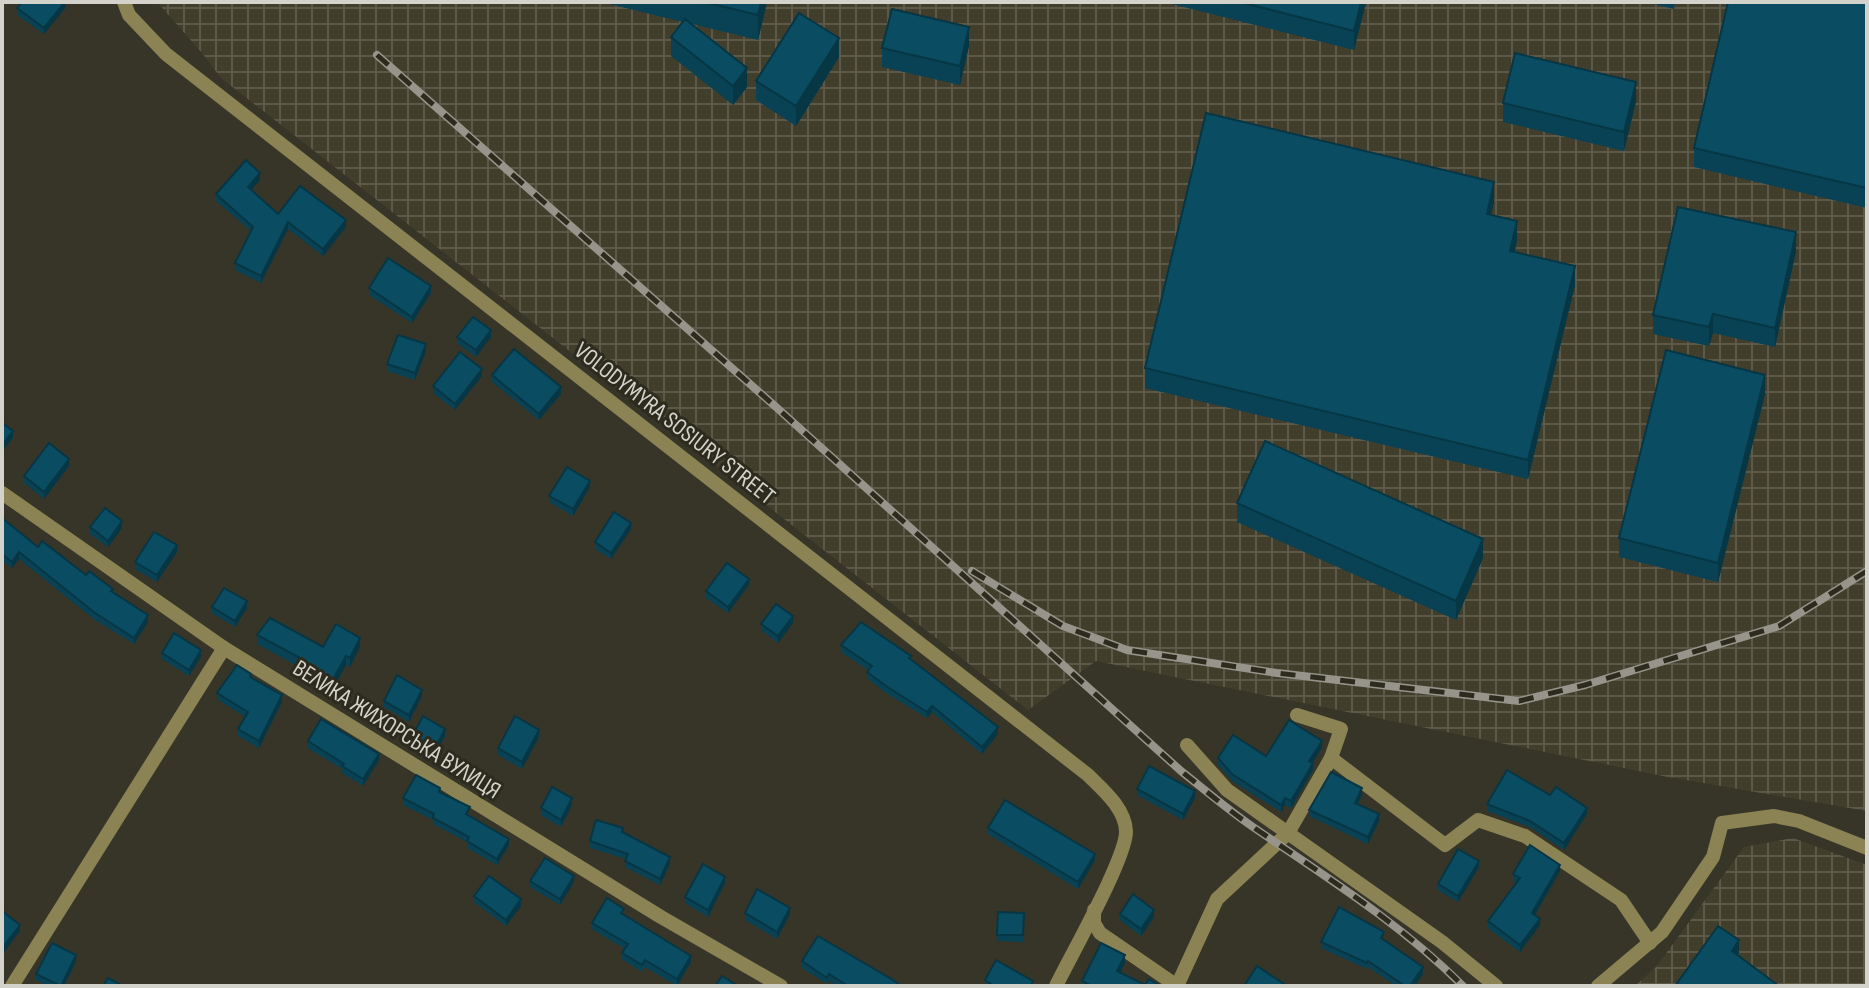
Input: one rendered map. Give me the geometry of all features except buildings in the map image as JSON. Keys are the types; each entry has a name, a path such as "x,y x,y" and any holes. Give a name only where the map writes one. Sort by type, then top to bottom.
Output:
{"street":[{"name":"VOLODYMYRA SOSIURY STREET","path":"124,2 129,15 166,54 1088,775 1118,807 1126,831 1119,858 1094,909"},
{"name":"ВЕЛИКА ЖИХОРСЬКА ВУЛИЦЯ","path":"2,493 224,648 661,917 781,986"},
{"path":"12,986 224,648"},
{"path":"1094,909 1094,923 1100,933 1177,986 1217,899 1288,833 1331,758 1341,729 1297,715"},
{"path":"1187,745 1227,790 1442,942 1496,986"},
{"path":"1331,758 1445,845 1478,820 1525,836 1621,900 1650,943"},
{"path":"1598,986 1662,932 1713,857 1722,823 1774,816 1787,818 1867,848"},
{"path":"1056,986 1094,909"}],"shaded area":[{"path":"157,2 1867,2 1867,811 1668,777 1096,661 1028,710 221,78"},
{"path":"1793,838 1867,865 1867,986 1635,986 1656,967 1744,847"}],"railway":[{"path":"377,55 776,407 1181,771 1244,820 1388,921 1463,986"},
{"path":"972,571 1063,626 1127,650 1277,673 1519,701 1585,685 1779,626 1867,571"}]}
